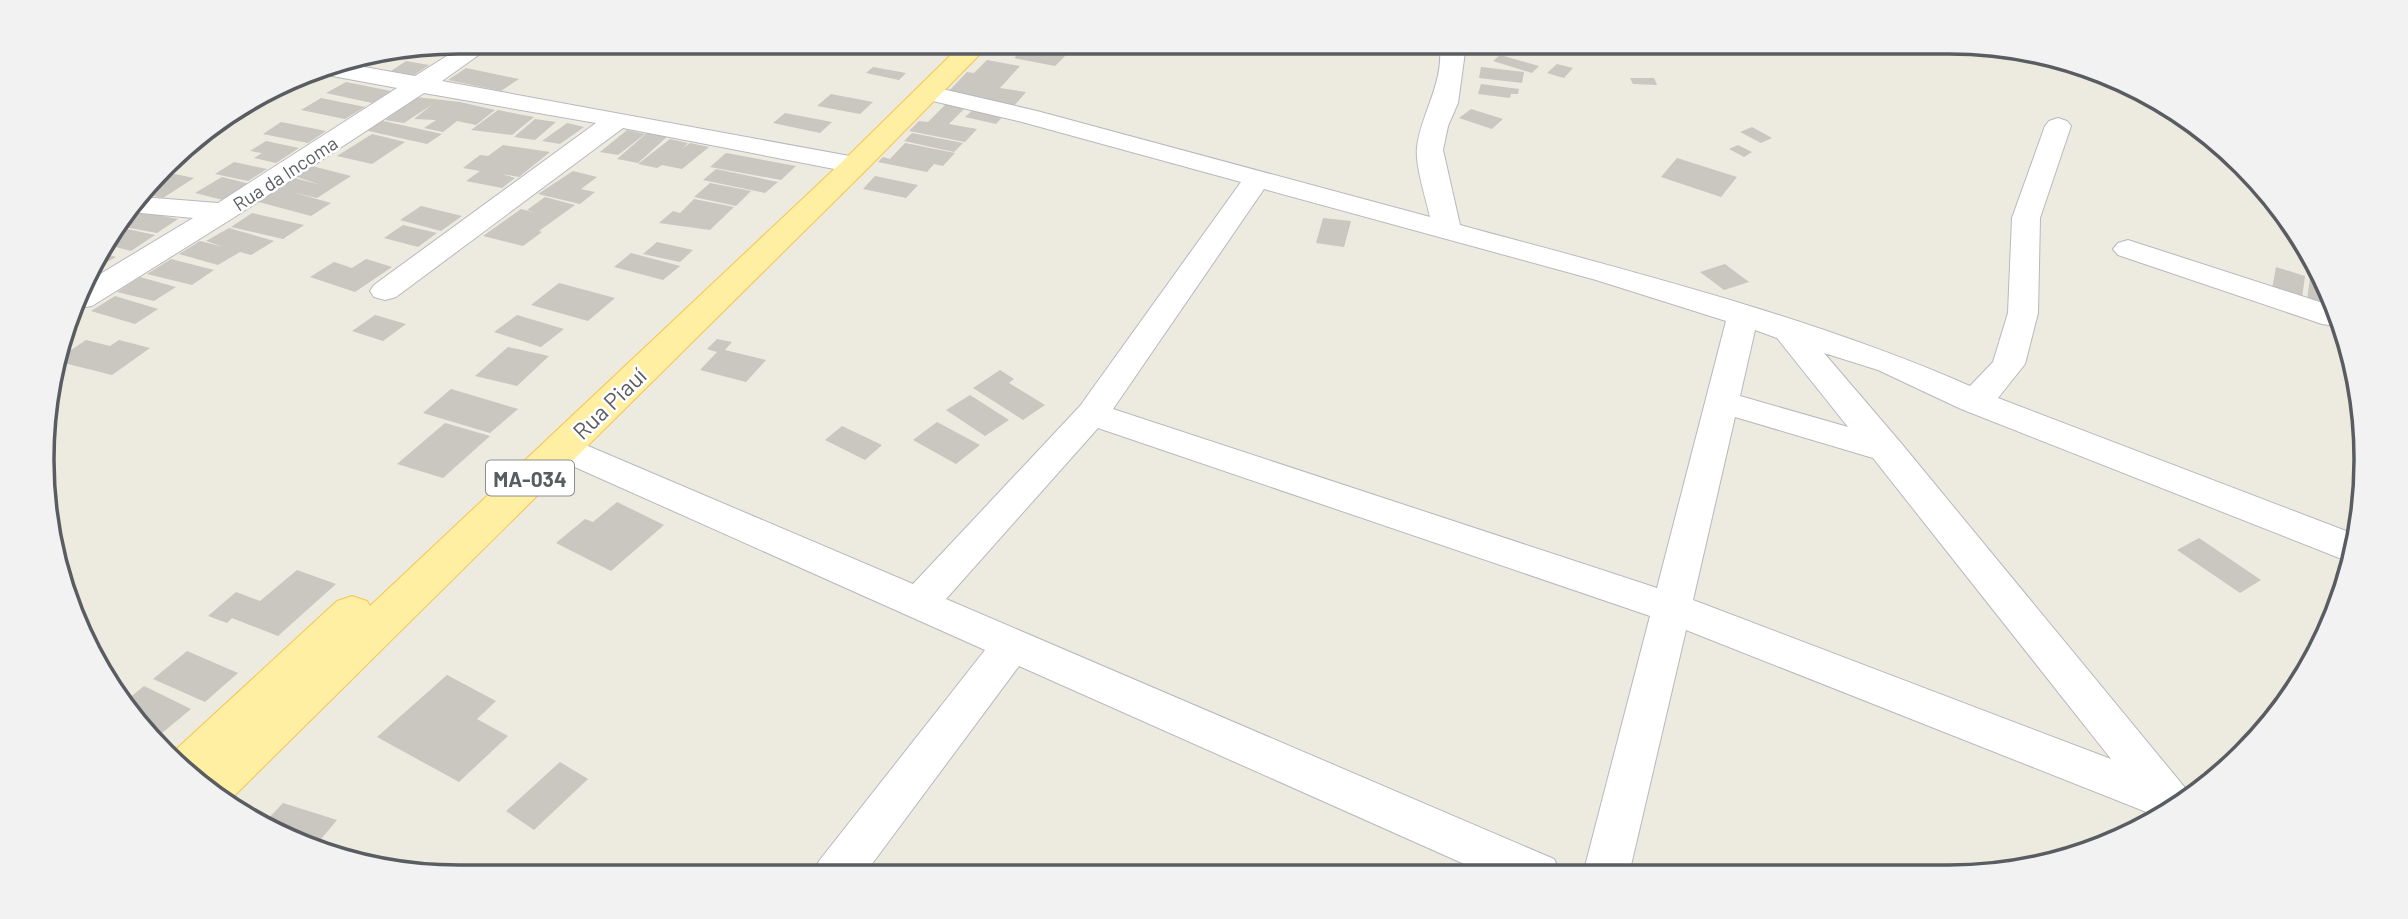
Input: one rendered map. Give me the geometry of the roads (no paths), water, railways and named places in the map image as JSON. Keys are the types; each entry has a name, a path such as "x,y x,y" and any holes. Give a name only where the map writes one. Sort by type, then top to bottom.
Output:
{"main road":[{"name":"Rua Piauí","path":"215,782 562,448 844,163 942,54"},
{"name":"Rua Piauí","path":"844,163 929,93 967,54"},
{"name":"MA-034","path":"192,764 844,163"}],"street":[{"name":"Rua da Incoma","path":"90,294 223,212 467,54"},
{"path":"1447,230 1430,150 1435,126 1445,103 1452,54"},
{"path":"344,71 618,119 844,163"},
{"path":"929,93 1028,116 1447,230 1641,284 1788,330 1889,363 1973,401 2345,545"},
{"path":"385,291 618,119"},
{"path":"1973,401 1994,384 2009,364 2023,313 2026,218 2058,126"},
{"path":"919,603 1092,414 1256,180"},
{"path":"144,206 223,212"},
{"path":"2128,249 2327,315"},
{"path":"1608,865 1743,316"},
{"path":"1788,330 1889,451 2169,799"},
{"path":"1722,402 1889,451"},
{"path":"1092,414 1671,608 2166,801"},
{"path":"562,448 1517,865"},
{"path":"843,865 1013,644"}]}
